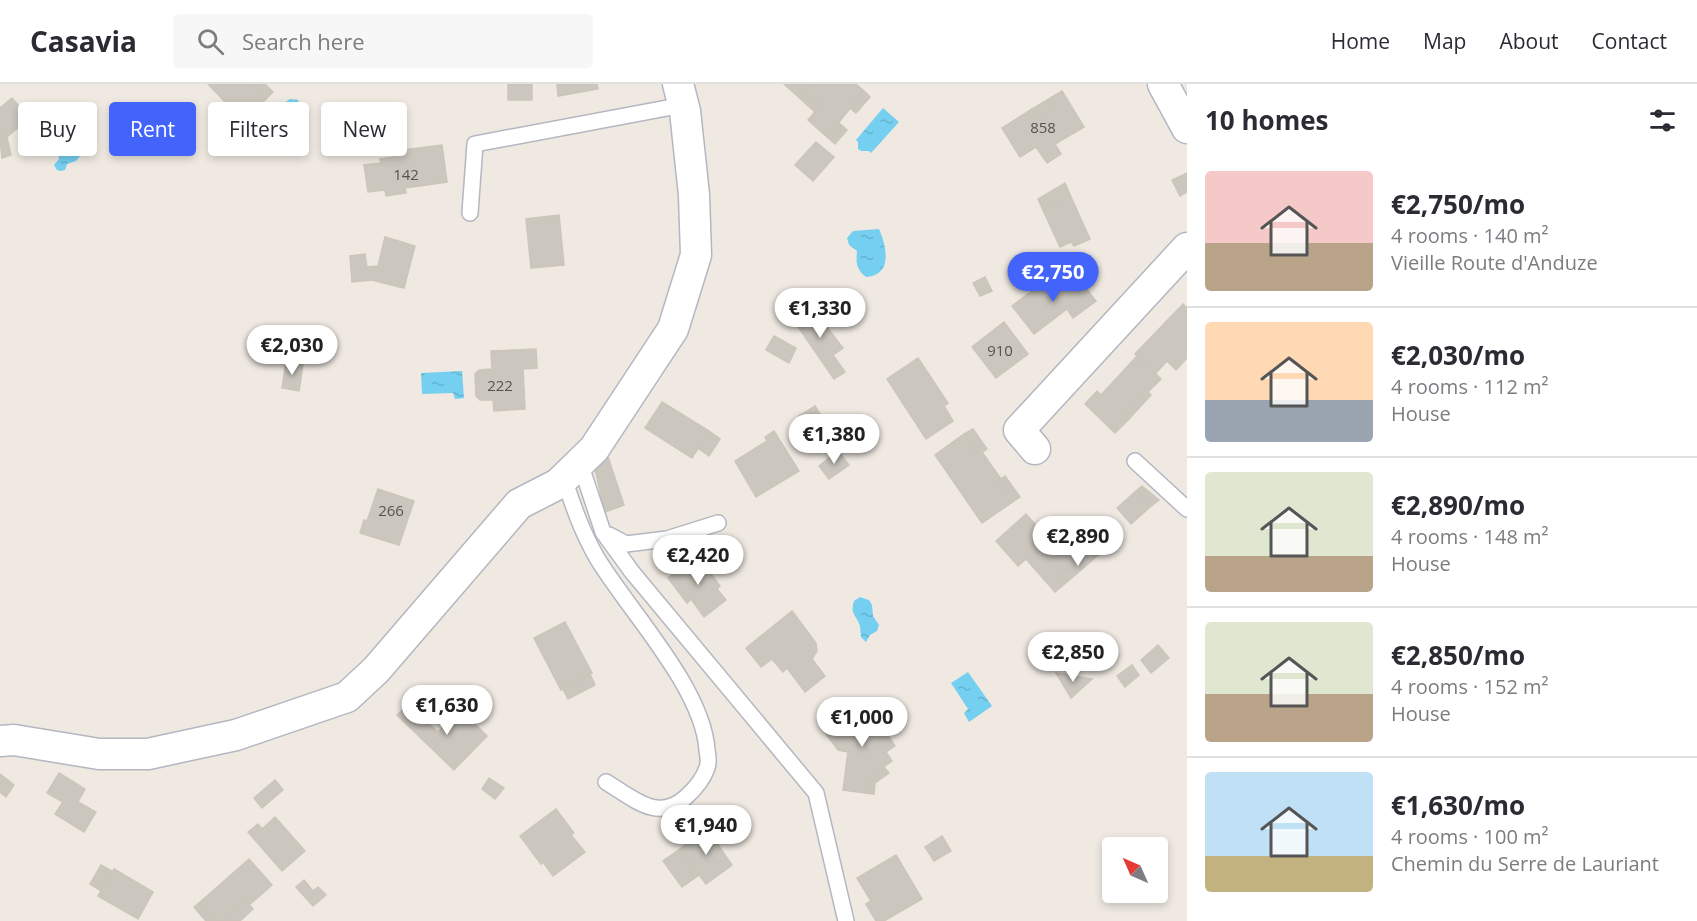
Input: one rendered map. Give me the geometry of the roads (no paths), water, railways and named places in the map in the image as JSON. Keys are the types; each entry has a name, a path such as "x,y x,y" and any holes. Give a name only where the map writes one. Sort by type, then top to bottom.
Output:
{"street":[{"path":"1163,84 1187,128"},
{"path":"0,741 14,740 99,754 148,754 236,735 347,697 376,670 519,504 558,484 594,449 673,329 696,255 694,195 681,95"},
{"path":"1035,449 1019,430 1187,248"}],"lane":[{"path":"470,213 475,144 681,95"},
{"path":"1135,461 1187,509"},
{"path":"572,470 603,532 633,572 816,793 846,921"},
{"path":"572,470 581,530 598,559 676,672 697,708 707,738 708,766 699,785 684,799 668,809 652,808 606,782"},
{"path":"603,532 626,544 667,539 717,523"}],"water":[{"path":"290,99 299,102 286,102"},
{"path":"883,108 899,122 871,153 861,151 858,149 856,140"},
{"path":"58,156 80,156 61,171 57,170 54,165 59,159"},
{"path":"879,229 886,258 881,271 866,277 857,266 857,251 849,245 847,238 853,231"},
{"path":"462,371 464,398 455,399 453,393 422,394 421,373"},
{"path":"860,597 869,600 873,616 879,625 877,631 870,635 866,642 861,637 860,626 853,609 854,601"},
{"path":"968,672 992,706 969,722 964,713 968,709 951,683"}]}
